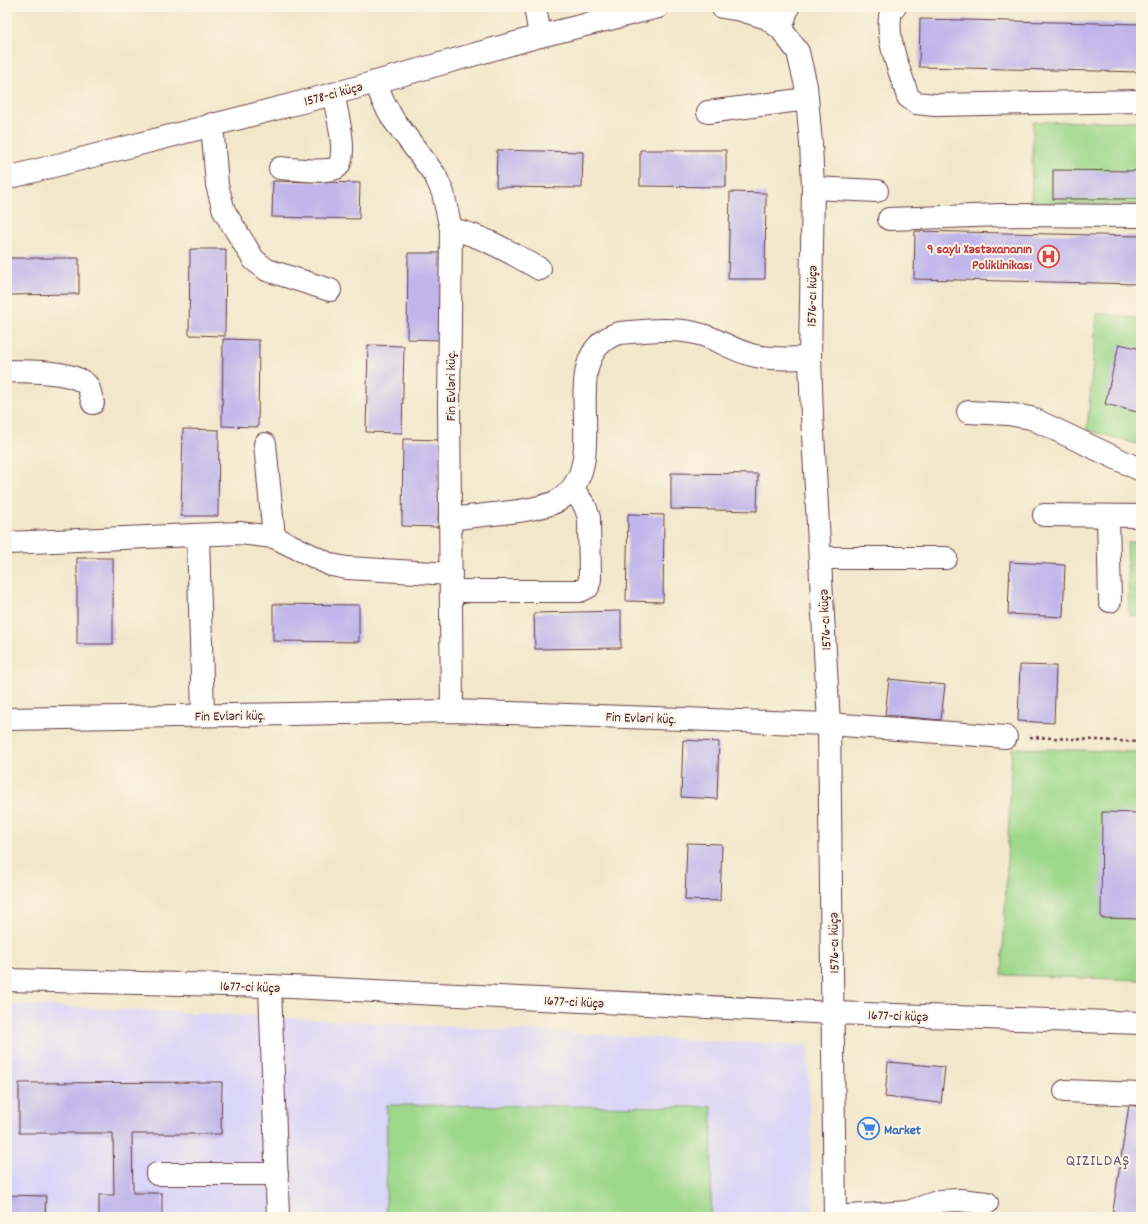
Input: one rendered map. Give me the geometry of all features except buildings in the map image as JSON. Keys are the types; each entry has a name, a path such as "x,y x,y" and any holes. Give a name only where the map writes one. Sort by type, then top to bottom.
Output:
{"street":[{"path":"535,7 540,36"},
{"name":"1578-ci küçə","path":"7,178 333,94 540,36 658,7"},
{"path":"722,7 741,10 767,18 781,29 788,7"},
{"path":"895,7 892,8 889,18 890,34 908,97 916,103 935,105 1141,101"},
{"name":"1576-cı küçə","path":"781,29 798,52 807,99 813,188 810,358 814,472 821,558 829,724 834,1013 835,1217"},
{"name":"Fin Evləri küç.","path":"376,82 383,101 393,119 435,176 443,194 451,230 450,519 452,711"},
{"path":"280,168 327,170 336,168 342,160 343,148 333,94"},
{"path":"708,112 807,99"},
{"path":"212,124 217,185 224,211 254,260 267,270 330,290"},
{"path":"813,188 877,191"},
{"path":"889,220 1001,214 1141,216"},
{"path":"451,230 470,233 488,240 540,269"},
{"path":"450,519 545,506 560,500 573,489 582,474 585,453 586,374 591,357 599,345 616,334 664,329 688,331 755,356 810,358"},
{"path":"7,371 60,374 79,380 88,386 93,403"},
{"path":"968,412 1008,414 1031,418 1141,470"},
{"path":"265,444 274,537"},
{"path":"7,543 240,533 274,537 331,565 346,568 451,582 580,591 588,587 590,579 589,518 585,506 573,489"},
{"path":"1044,515 1141,516"},
{"path":"1108,516 1110,601"},
{"path":"198,535 203,716"},
{"path":"821,558 946,558"},
{"name":"Fin Evləri küç.","path":"7,719 452,711 829,724 1006,737"},
{"name":"1677-ci küçə","path":"7,980 270,986 834,1013 1141,1023"},
{"path":"270,986 278,1217"},
{"path":"1065,1091 1141,1094"},
{"path":"157,1174 277,1174"},
{"path":"835,1217 908,1212 940,1201 959,1200 987,1203"}],"path":[{"path":"1006,737 1141,742"}],"shaded area":[{"path":"7,1005 118,1009 808,1046 813,1217 7,1217"}],"green space":[{"path":"1141,121 1141,205 1031,203 1033,122"},
{"path":"1097,313 1141,319 1141,445 1087,430"},
{"path":"1141,541 1141,616 1129,616 1127,542"},
{"path":"1012,748 1141,752 1141,980 1002,975"},
{"path":"387,1105 712,1107 711,1217 386,1217"}],"place":[{"name":"9 saylı Xəstəxananın Poliklinikası","path":"1048,256"},
{"name":"Market","path":"869,1129"}],"district":[{"name":"QIZILDAŞ","path":"1098,1159"}]}
